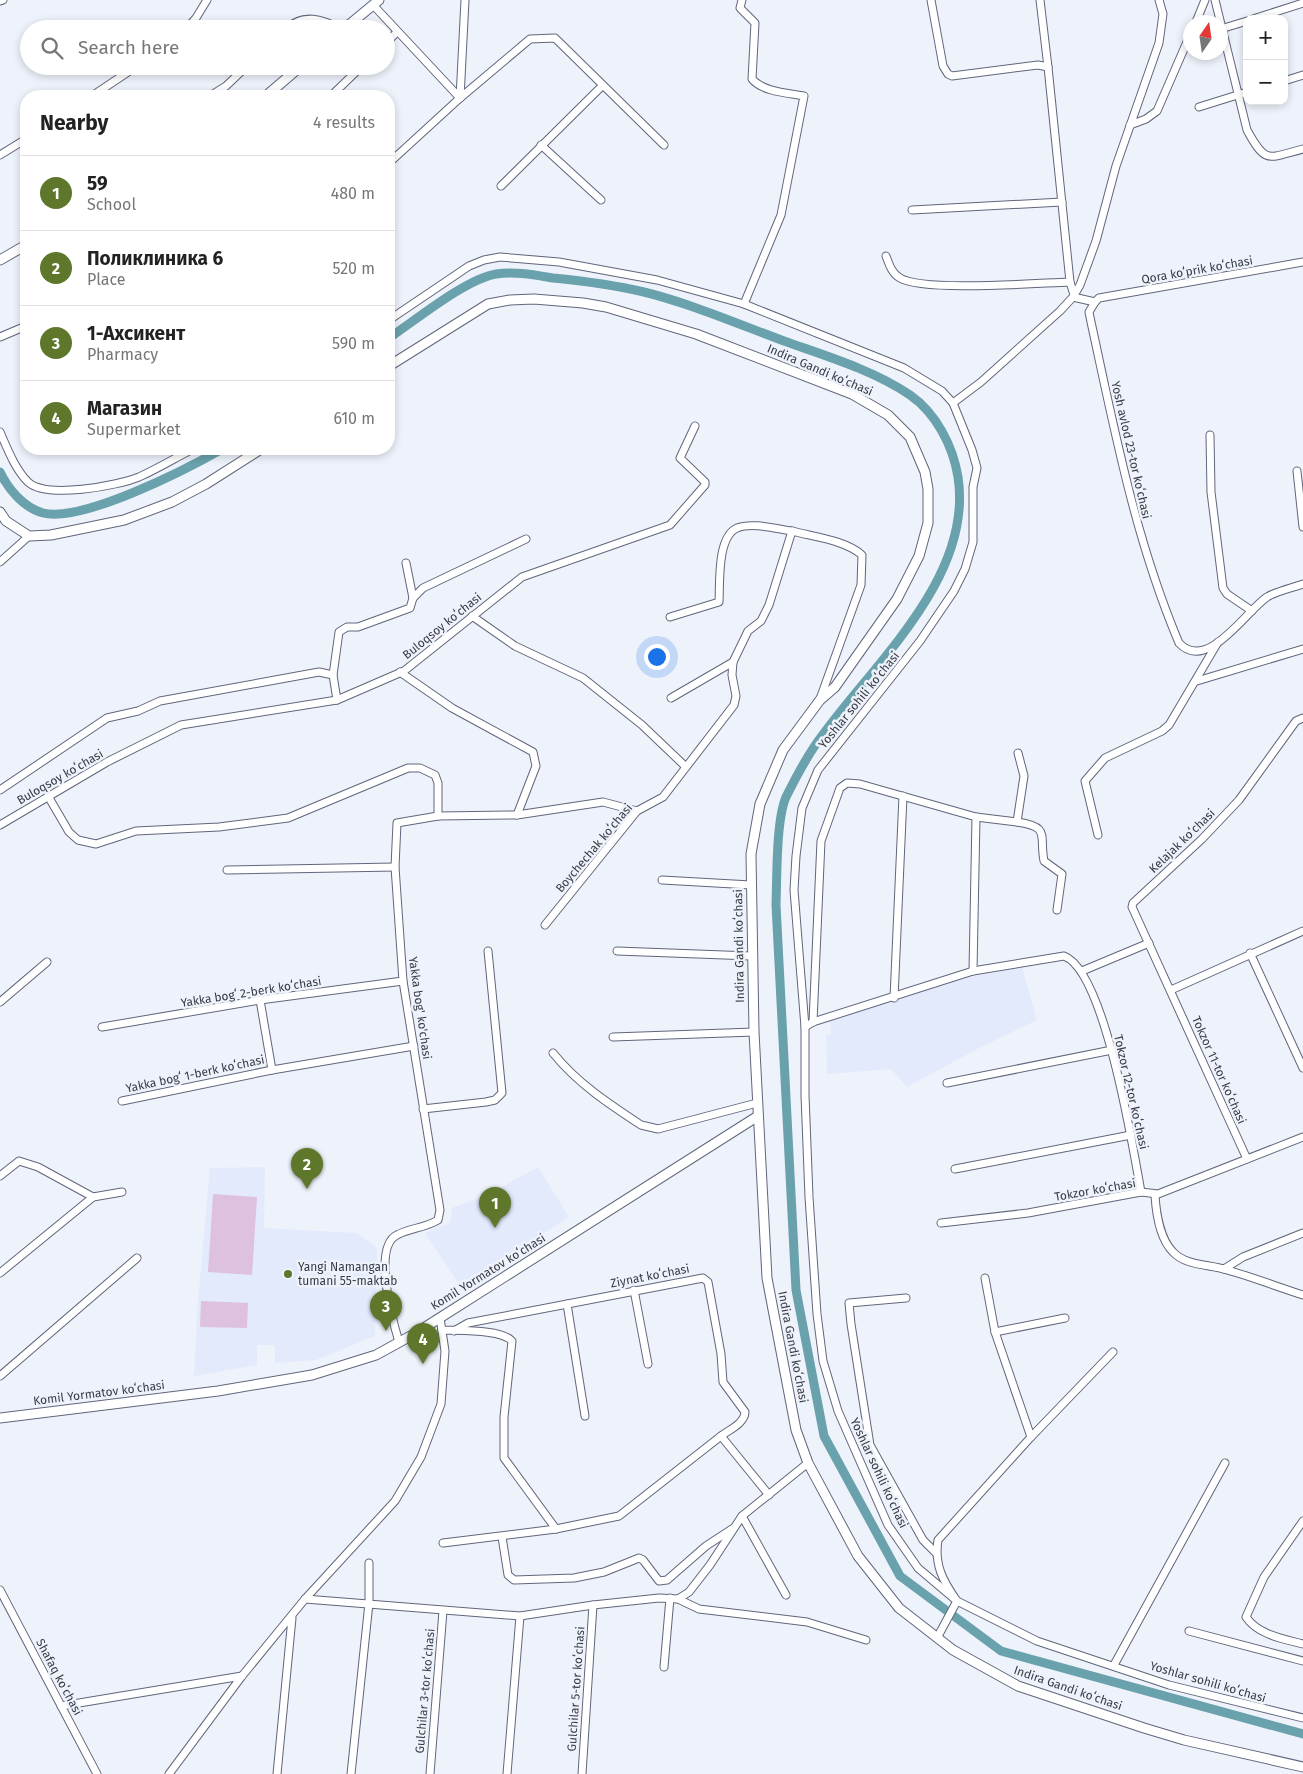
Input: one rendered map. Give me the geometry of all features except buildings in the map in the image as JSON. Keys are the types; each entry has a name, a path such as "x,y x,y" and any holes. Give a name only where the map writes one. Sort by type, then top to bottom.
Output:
{"street":[{"path":"194,20 207,0"},
{"path":"460,98 465,0"},
{"path":"742,0 740,8 755,23 752,79 756,84 774,90 804,96 781,215 744,304"},
{"path":"931,0 943,66 948,74 952,76 1038,65 1048,67"},
{"path":"1040,0 1070,282 1076,297"},
{"path":"395,316 469,266 484,260 500,257 559,262 657,280 744,304 904,368 942,391 953,403 980,382 1076,297 1096,241 1116,166 1159,44 1163,14 1159,0"},
{"path":"1199,15 1205,0"},
{"path":"1215,0 1220,15"},
{"path":"354,20 376,3 388,20"},
{"path":"1266,15 1303,3"},
{"path":"1228,27 1243,22"},
{"path":"395,29 460,98"},
{"path":"395,158 520,46 530,39 538,37 555,38 664,145"},
{"path":"1199,107 1243,94 1228,42"},
{"path":"1130,125 1146,119 1157,111 1183,51"},
{"path":"101,90 124,75"},
{"path":"220,90 238,75"},
{"path":"273,90 290,75"},
{"path":"337,90 353,75"},
{"path":"1288,80 1303,75"},
{"path":"501,186 602,86"},
{"path":"1245,105 1248,130 1258,150 1265,156 1275,157 1303,149"},
{"path":"0,155 20,143"},
{"path":"542,145 601,200"},
{"path":"912,210 1062,202"},
{"path":"0,260 20,248"},
{"path":"886,256 896,276 902,280 927,285 1070,282"},
{"name":"Qora koʻprik koʻchasi","path":"1092,301 1099,298 1303,262"},
{"path":"1076,297 1092,301"},
{"name":"Indira Gandi koʻchasi","path":"395,362 488,304 510,300 558,300 606,307 696,334 852,394 888,415 910,438 925,472 929,506 924,540 912,571 897,598 835,687 820,700 792,735 767,784 755,829 751,885 751,956 767,1278 796,1430 808,1463 858,1556 899,1608 952,1650 1018,1686 1184,1740 1303,1767"},
{"name":"Yosh avlod 23-tor koʻchasi","path":"1092,301 1091,322 1129,499 1167,616 1179,643 1184,649 1194,653 1204,651 1218,642"},
{"path":"0,337 20,329"},
{"name":"Yoshlar sohili koʻchasi","path":"953,403 972,450 976,468 973,487 973,542 965,569 954,591 914,648 818,770 802,808 794,890 805,1027 805,1094 809,1198 817,1314 823,1361 838,1411 888,1524 918,1568 957,1601 1037,1641 1169,1685 1303,1718"},
{"name":"Buloqsoy koʻchasi","path":"0,825 48,796 181,724 337,700 400,672 522,577 670,525 705,485 705,482 680,458 695,426"},
{"path":"0,432 12,459 27,481 36,487 48,491 86,488 138,477 181,455"},
{"path":"1210,435 1211,492 1223,588 1227,594 1252,611"},
{"path":"0,512 6,521 29,536 51,535 132,517 172,502 206,484 252,455"},
{"path":"1297,471 1303,527"},
{"path":"670,617 719,602 723,547 728,536 738,528 792,531 848,546 862,555 861,585 820,700"},
{"name":"Boychechak koʻchasi","path":"545,925 637,811 663,797 685,766 734,705 736,696 732,675 733,662 748,631 761,621 769,605 792,531"},
{"path":"0,562 29,536"},
{"path":"337,700 333,675 339,632 347,627 358,627 410,608 414,598 432,583 526,539"},
{"path":"406,563 414,598"},
{"path":"1098,835 1085,781 1105,758 1162,731 1169,725 1218,642 1268,597 1303,584"},
{"path":"472,616 515,646 583,678 642,725 685,766"},
{"path":"1196,681 1303,649"},
{"path":"672,698 733,662"},
{"path":"0,790 107,718 122,713 138,711 160,701 319,672 333,675"},
{"path":"400,672 452,708 533,752 536,766 517,815"},
{"name":"Kelajak koʻchasi","path":"1171,990 1132,907 1133,903 1202,839 1239,800 1296,722 1303,718"},
{"path":"1017,822 1024,776 1018,753"},
{"path":"48,796 69,832 78,840 96,844 136,830 219,826 288,818 397,771 420,768 435,776 438,783 438,816"},
{"path":"813,1022 821,841 832,805 840,788 847,783 860,784 976,816 1033,824 1041,830 1043,835 1044,861 1062,874 1057,910"},
{"path":"894,998 903,796"},
{"name":"Yakka bog' ko'chasi","path":"399,1342 388,1300 386,1256 388,1246 396,1235 438,1220 440,1210 403,981 395,867 397,823 438,816 517,815 603,802 637,811"},
{"path":"973,971 976,816"},
{"path":"227,870 395,867"},
{"path":"662,880 751,885"},
{"path":"1171,990 1250,953 1303,931"},
{"path":"805,1027 813,1022 894,998 973,971 1064,956 1071,958 1082,971 1149,942"},
{"path":"423,1108 486,1102 495,1100 502,1093 488,951"},
{"path":"617,951 751,956"},
{"path":"1250,953 1303,1068"},
{"path":"0,1002 47,962"},
{"name":"Tokzor 12-tor koʻchasi","path":"1082,971 1112,1050 1142,1192"},
{"name":"Yakka bogʻ 2-berk koʻchasi","path":"102,1027 260,1000 403,981"},
{"name":"Tokzor 11-tor koʻchasi","path":"1171,990 1248,1159"},
{"name":"Yakka bogʻ 1-berk koʻchasi","path":"260,1000 272,1070"},
{"path":"613,1037 754,1032"},
{"name":"Yakka bogʻ 1-berk koʻchasi","path":"122,1101 272,1070 414,1046"},
{"path":"947,1083 1112,1050"},
{"path":"553,1053 566,1069 600,1098 648,1128 658,1129 758,1103"},
{"name":"Komil Yormatov koʻchasi","path":"0,1418 218,1391 312,1376 376,1355 440,1318 758,1116"},
{"path":"955,1169 1131,1135"},
{"name":"Tokzor koʻchasi","path":"941,1223 1028,1213 1142,1192 1155,1194 1303,1137"},
{"path":"0,1176 19,1160 38,1167 93,1197"},
{"path":"0,1273 93,1197 122,1192"},
{"path":"1155,1194 1157,1212 1171,1250 1179,1258 1201,1265 1224,1269 1303,1295"},
{"path":"1224,1269 1243,1257 1303,1233"},
{"path":"0,1376 137,1258"},
{"name":"Ziynat koʻchasi","path":"443,1543 556,1530 619,1516 745,1417 745,1412 723,1382 722,1354 708,1282 704,1278 693,1278 468,1323 454,1331"},
{"path":"986,1278 995,1332 1030,1436"},
{"path":"634,1290 648,1364"},
{"path":"906,1298 849,1302 851,1324 870,1445 923,1540 936,1553"},
{"path":"567,1304 585,1416"},
{"path":"169,1774 242,1676 292,1618 305,1599 395,1501 422,1457 440,1404 446,1351 440,1318"},
{"path":"995,1332 1066,1318"},
{"name":"Ziynat koʻchasi","path":"442,1330 494,1333 507,1336 512,1341 504,1417 504,1458 556,1530"},
{"path":"937,1638 957,1601 943,1582 936,1553 938,1540 1030,1436 1113,1352"},
{"path":"721,1436 769,1495"},
{"path":"1114,1666 1225,1462"},
{"path":"305,1599 520,1616 594,1605 674,1599 688,1592 705,1572 742,1516 808,1463"},
{"path":"742,1516 786,1595"},
{"path":"1303,1521 1264,1576 1246,1617 1252,1625 1276,1637 1303,1644"},
{"path":"502,1536 508,1575 514,1580 574,1578 604,1572 639,1558 643,1560 659,1581 668,1580 674,1576 706,1546 737,1526"},
{"path":"351,1774 368,1603 369,1563"},
{"name":"Shafaq koʻchasi","path":"0,1590 97,1774"},
{"path":"674,1599 699,1609 807,1622 866,1640"},
{"path":"664,1667 674,1599"},
{"name":"Gulchilar 5-tor koʻchasi","path":"582,1774 594,1605"},
{"name":"Gulchilar 3-tor koʻchasi","path":"430,1774 443,1611"},
{"path":"507,1774 520,1616"},
{"path":"277,1774 292,1618"},
{"path":"1189,1631 1303,1661"},
{"path":"61,1706 242,1676"}],"shaded area":[{"path":"1022,967 1037,1020 981,1047 907,1087 891,1069 827,1074 826,1035 831,1035 830,1021 949,981"},
{"name":"Yangi Namangan tumani 55-maktab","path":"265,1167 264,1228 356,1233 377,1248 375,1336 316,1360 275,1363 275,1345 257,1345 257,1365 194,1376 198,1301 210,1168"},
{"path":"538,1167 569,1217 461,1287 425,1233 450,1223 452,1208 489,1194"},
{"path":"213,1194 257,1197 252,1275 208,1272"},
{"path":"201,1301 248,1303 247,1328 200,1327"}],"waterway":[{"path":"395,334 456,292 484,277 496,274 525,274 621,287 680,302 849,364 881,378 919,402 942,431 956,465 958,477 959,515 950,552 933,588 912,622 814,747 786,797 780,820 776,905 796,1290 824,1436 900,1576 1001,1651 1303,1734"},
{"path":"0,472 7,485 29,507 43,513 60,514 82,510 134,492 211,455"}],"place":[{"name":"Поликлиника 6","path":"307,1189"},
{"name":"59","path":"495,1228"},
{"name":"Yangi Namangan tumani 55-maktab","path":"288,1274"},
{"name":"1-Ахсикент","path":"386,1331"},
{"name":"Магазин","path":"423,1364"}]}
